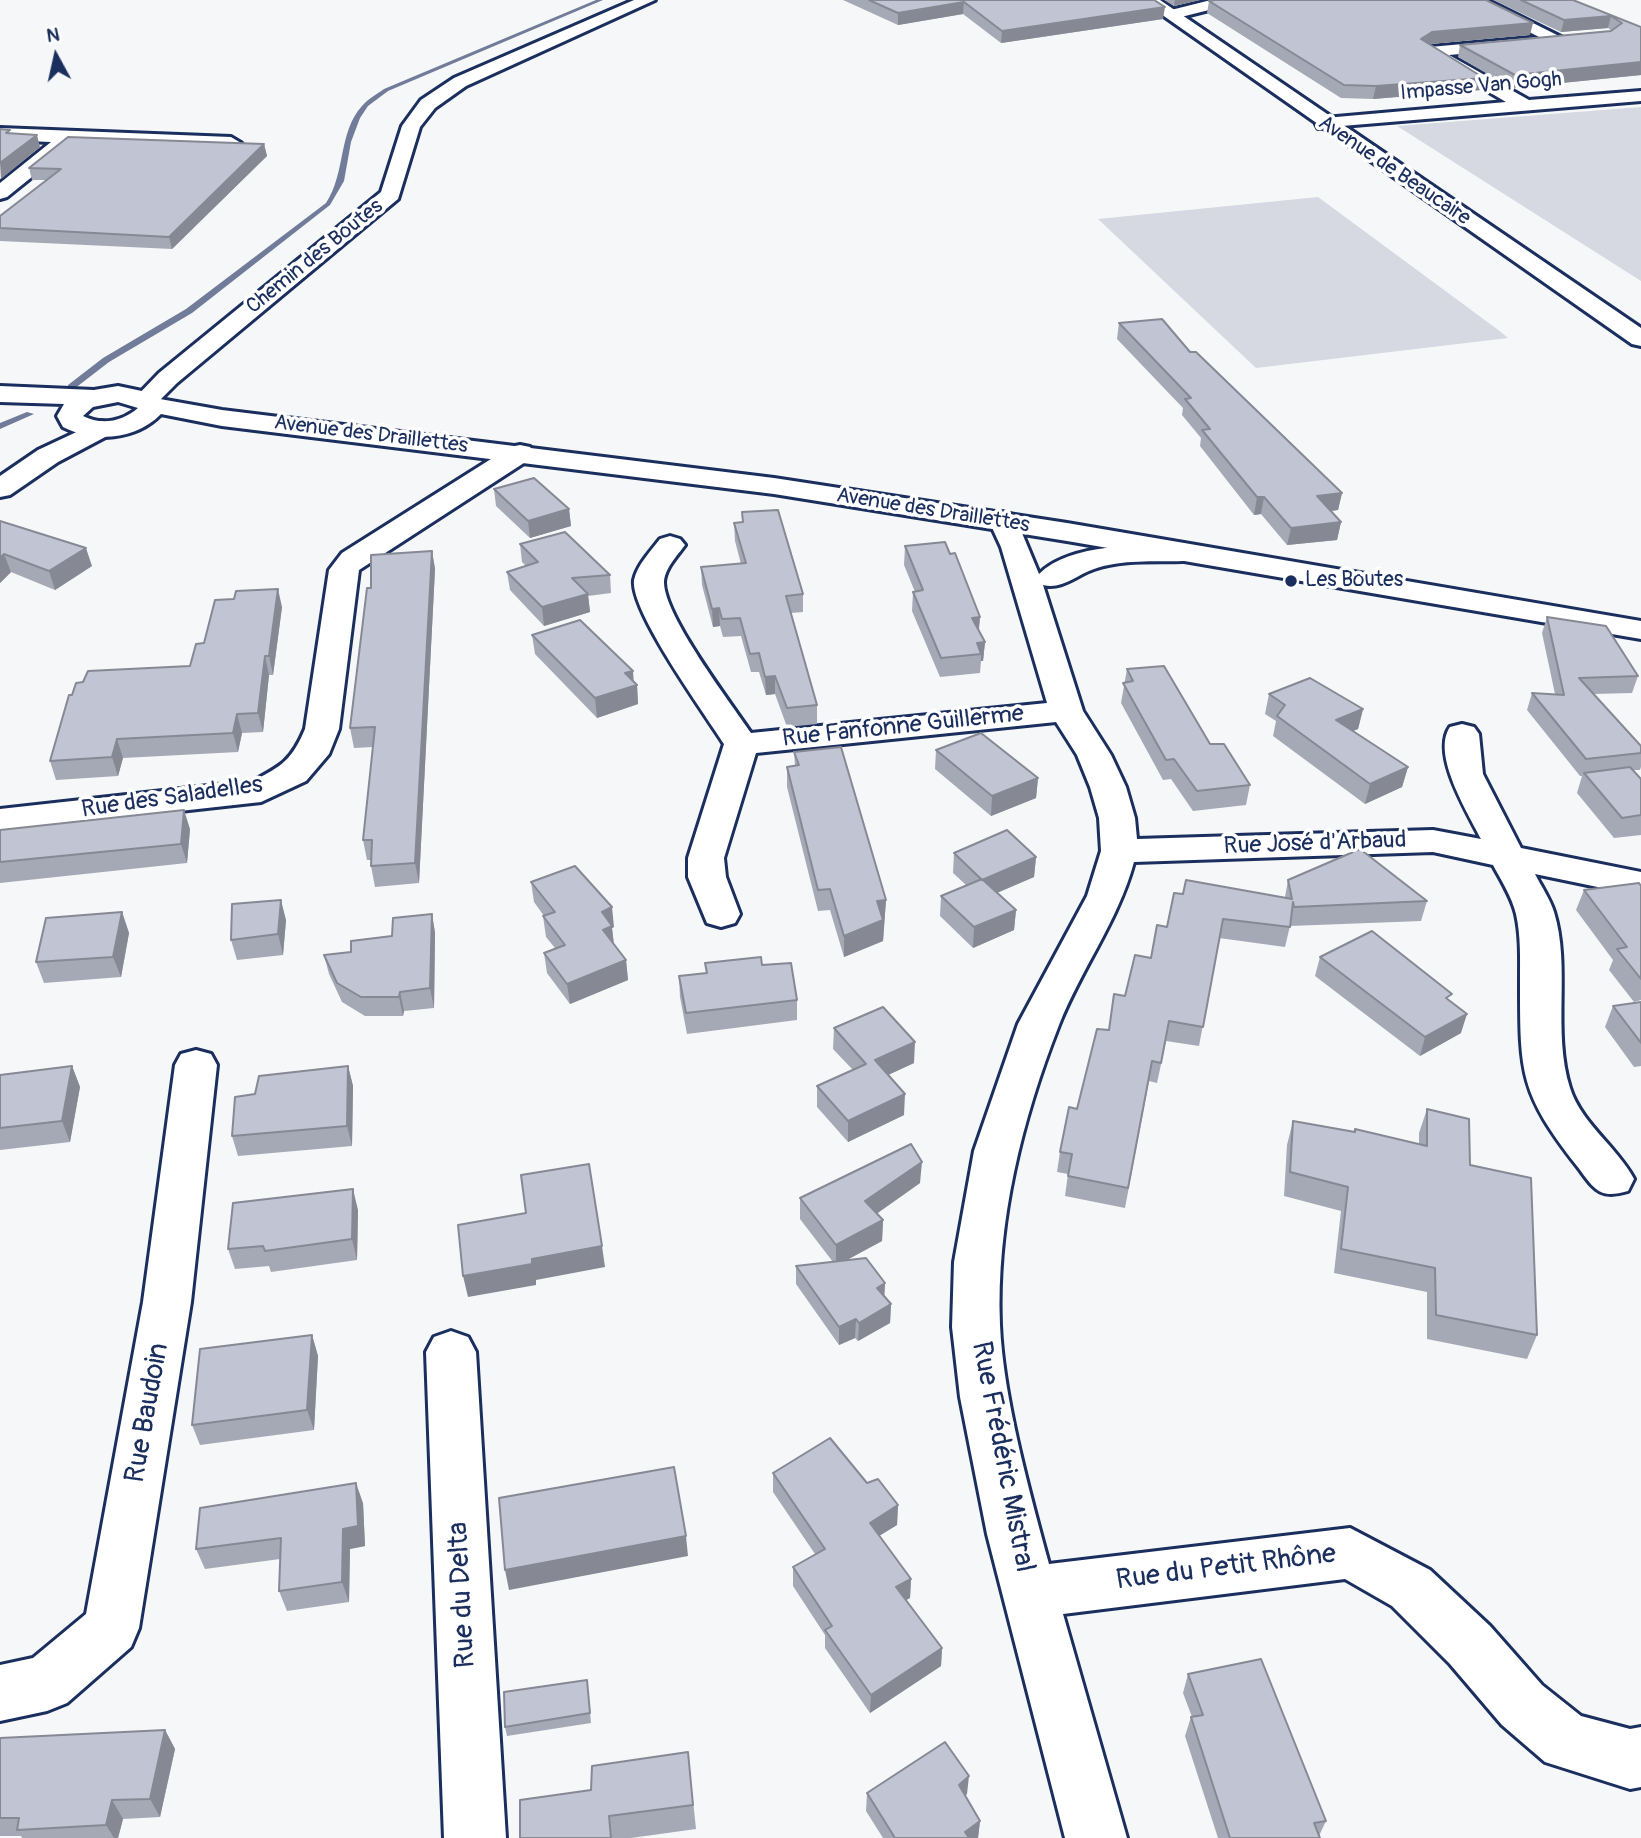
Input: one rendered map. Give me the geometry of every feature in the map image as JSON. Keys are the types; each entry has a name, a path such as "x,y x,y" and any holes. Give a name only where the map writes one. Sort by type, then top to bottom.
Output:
{"street":[{"name":"Chemin des Boutes","path":"142,404 168,378 391,194 411,126 428,104 460,82 647,0"},
{"name":"Avenue de Beaucaire","path":"1149,0 1173,14 1325,124 1641,339"},
{"path":"1173,14 1231,0"},
{"path":"1474,0 1565,39 1430,52 1526,106"},
{"name":"Impasse Van Gogh","path":"1325,124 1641,96"},
{"path":"0,134 231,143"},
{"path":"0,193 69,137"},
{"path":"12,396 95,398 142,404"},
{"path":"12,396 83,422 123,426 142,404"},
{"path":"0,489 48,456 83,422 95,398"},
{"name":"Avenue des Draillettes","path":"142,404 222,418 774,486 1067,532 1641,630"},
{"name":"Rue des Saladelles","path":"0,820 261,790 294,774 312,754 322,729 344,570 352,559 520,453"},
{"name":"Rue Frédéric Mistral","path":"1003,522 1016,547 1066,710 1094,755 1108,787 1117,818 1119,851 1107,896 1039,1024 996,1151 977,1262 976,1327 985,1397 1029,1592 1096,1838"},
{"name":"Rue Frédéric Mistral","path":"1046,648 1052,578 1067,532"},
{"path":"670,545 651,572 650,592 684,658 741,744 706,858 707,877 721,914"},
{"path":"1052,578 1073,564 1100,556 1183,552"},
{"name":"Rue Fanfonne Guillerme","path":"741,744 1066,710"},
{"path":"1462,734 1466,774 1535,911 1539,936 1541,1058 1549,1090 1561,1115 1612,1179"},
{"name":"Rue José d'Arbaud","path":"1119,851 1433,841 1641,884"},
{"name":"Rue Baudoin","path":"0,1693 47,1683 111,1628 167,1302 197,1065"},
{"name":"Rue du Delta","path":"451,1352 475,1838"},
{"name":"Rue du Petit Rhône","path":"1029,1592 1350,1553 1411,1588 1470,1645 1522,1705 1566,1741 1630,1759 1641,1758"}],"shaded area":[{"path":"1641,107 1641,281 1397,126"},
{"path":"1318,197 1508,338 1256,368 1098,219"}],"building":[{"path":"869,0 1154,0 1165,7 1002,31 964,2 898,13"},
{"path":"1486,0 1533,23 1432,32 1421,39 1484,78 1376,86 1344,85 1209,1"},
{"path":"1521,0 1573,0 1641,27 1641,62 1515,75 1460,45 1611,31 1622,23 1611,16 1564,20"},
{"path":"0,129 10,130 6,133 37,135 0,163"},
{"path":"68,137 264,144 169,237 0,228 0,216 61,169 29,168"},
{"path":"1162,319 1190,352 1196,352 1342,493 1317,496 1341,522 1291,528 1264,497 1257,497 1202,430 1210,429 1185,399 1191,398 1119,323"},
{"path":"534,478 569,509 528,521 494,489"},
{"path":"778,510 803,594 786,596 817,705 787,708 775,676 765,677 759,653 750,654 740,618 722,619 719,608 712,609 701,567 746,563 734,523 743,522 742,512"},
{"path":"0,521 86,548 49,571 4,554 0,558"},
{"path":"565,532 610,575 572,578 588,594 542,607 507,572 538,562 520,544"},
{"path":"945,542 950,554 955,553 980,617 972,618 985,642 977,643 981,654 941,658 913,592 923,590 905,546"},
{"path":"432,551 415,863 371,866 372,840 363,840 375,727 350,728 367,588 371,588 371,555"},
{"path":"278,589 269,656 265,656 258,713 237,714 233,733 117,739 112,757 50,761 69,695 72,695 76,683 83,682 88,671 190,666 196,644 204,643 215,600 234,599 236,591"},
{"path":"1547,617 1606,626 1638,676 1579,678 1641,746 1641,753 1586,759 1532,693 1564,695"},
{"path":"580,620 633,671 625,673 637,685 595,698 532,635"},
{"path":"1164,666 1210,744 1224,744 1250,785 1197,791 1174,759 1166,760 1123,683 1133,681 1127,669"},
{"path":"1310,678 1363,709 1336,720 1408,767 1370,784 1277,716 1285,705 1269,694"},
{"path":"981,733 1038,778 992,796 936,750"},
{"path":"841,747 886,900 877,901 883,920 844,936 830,889 818,890 787,767 799,765 794,752"},
{"path":"1630,767 1641,779 1641,815 1622,818 1584,773"},
{"path":"184,810 181,844 0,862 0,830"},
{"path":"1007,830 1036,857 982,880 954,853"},
{"path":"1360,849 1427,901 1294,907 1293,902 1290,927 1223,919 1203,1027 1169,1021 1161,1063 1152,1061 1128,1188 1068,1176 1072,1154 1060,1152 1069,1107 1077,1109 1097,1029 1109,1030 1114,994 1125,996 1135,955 1151,958 1157,925 1167,927 1174,893 1183,894 1186,880 1292,899 1288,880"},
{"path":"575,866 612,907 602,912 612,926 603,930 626,960 567,984 544,953 565,945 543,916 555,912 531,882"},
{"path":"982,879 1016,910 974,927 941,896"},
{"path":"1639,883 1641,979 1617,949 1627,947 1584,890"},
{"path":"281,900 278,934 231,940 232,904"},
{"path":"122,912 113,957 36,962 46,918"},
{"path":"432,914 430,988 400,992 399,997 361,997 337,983 324,955 351,952 351,941 392,936 393,918"},
{"path":"1372,931 1452,994 1446,998 1467,1014 1425,1037 1320,957"},
{"path":"761,957 762,965 791,963 797,1000 686,1013 679,976 707,973 705,963"},
{"path":"1641,1002 1641,1043 1613,1006"},
{"path":"883,1007 915,1042 875,1060 905,1094 848,1121 817,1086 866,1064 834,1028"},
{"path":"72,1066 62,1121 0,1128 0,1075"},
{"path":"348,1066 347,1126 232,1136 235,1097 255,1094 259,1076"},
{"path":"1427,1109 1469,1119 1470,1165 1531,1178 1537,1335 1436,1315 1435,1268 1341,1249 1348,1187 1290,1172 1293,1121 1355,1132 1355,1129 1427,1146"},
{"path":"911,1144 922,1162 865,1201 883,1220 836,1245 800,1198"},
{"path":"589,1164 602,1246 532,1259 532,1264 463,1276 458,1225 526,1213 521,1175"},
{"path":"353,1189 352,1239 265,1251 263,1246 228,1249 233,1203"},
{"path":"866,1258 885,1283 877,1288 891,1304 859,1323 856,1319 839,1327 796,1266"},
{"path":"312,1335 307,1410 192,1425 200,1349"},
{"path":"830,1438 867,1483 878,1479 898,1505 870,1523 911,1579 896,1587 942,1648 871,1695 825,1630 832,1626 793,1567 825,1549 773,1473"},
{"path":"674,1467 686,1536 505,1570 499,1498"},
{"path":"356,1483 358,1526 343,1529 342,1582 279,1591 281,1538 196,1549 200,1508"},
{"path":"1261,1659 1326,1821 1314,1823 1320,1838 1230,1838 1191,1717 1203,1715 1188,1674"},
{"path":"587,1680 590,1713 505,1727 504,1692"},
{"path":"165,1730 150,1799 112,1800 106,1825 17,1830 19,1818 0,1818 0,1738"},
{"path":"945,1742 969,1776 959,1785 980,1821 965,1832 969,1838 895,1838 867,1793"},
{"path":"688,1752 693,1805 609,1816 611,1838 520,1838 520,1800 591,1790 592,1766"}],"waterway":[{"path":"71,387 106,360 189,311 328,204 340,181 348,142 357,118 364,107 386,90 600,0"},
{"path":"0,426 30,414"}],"place":[{"name":"Les Boutes","path":"1291,581"}]}
